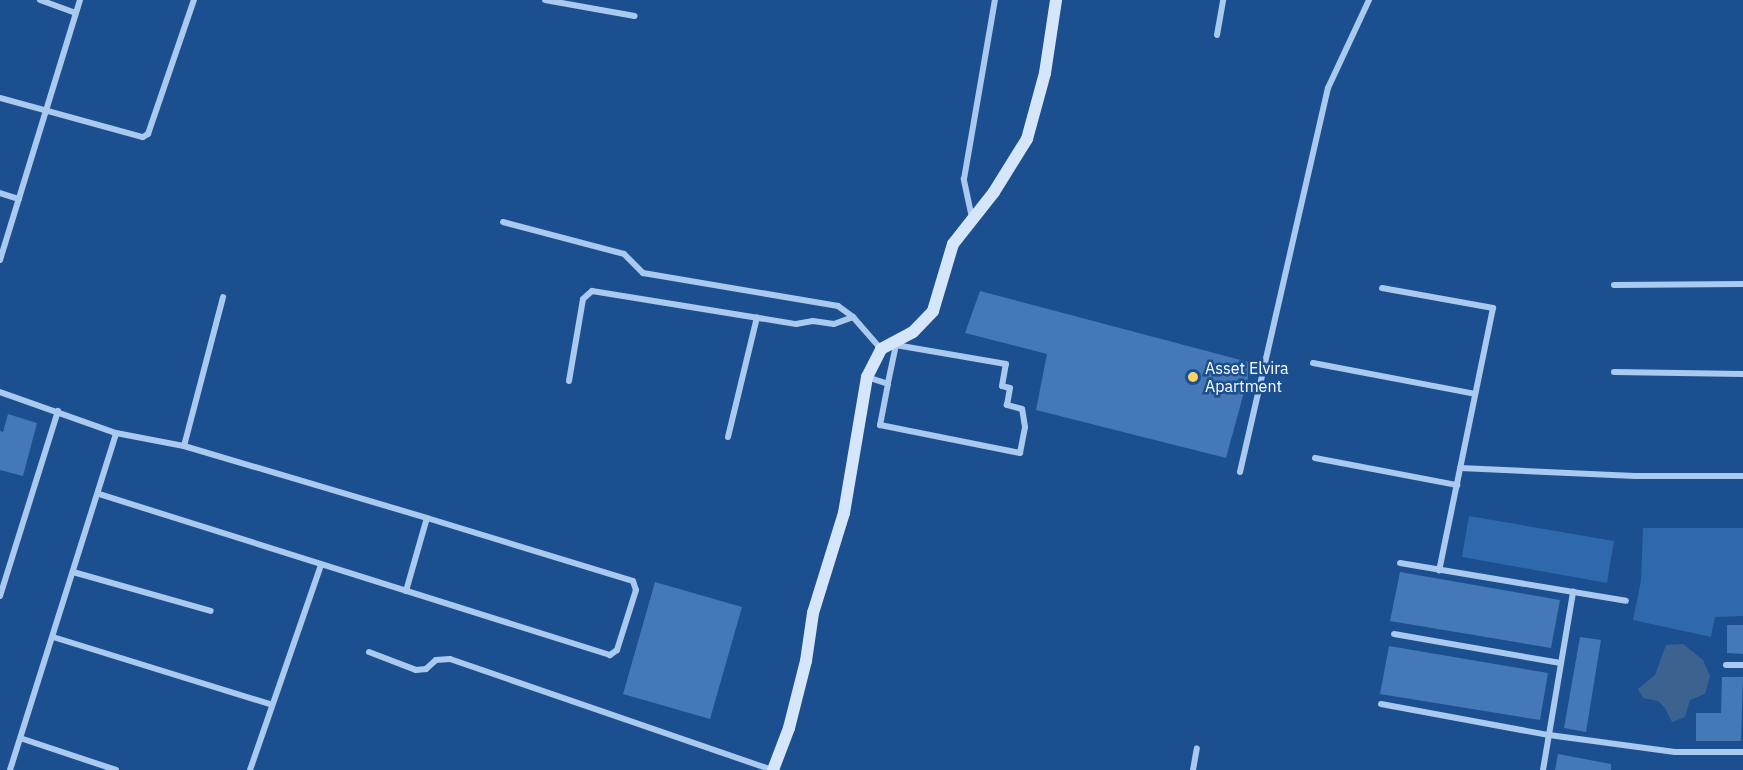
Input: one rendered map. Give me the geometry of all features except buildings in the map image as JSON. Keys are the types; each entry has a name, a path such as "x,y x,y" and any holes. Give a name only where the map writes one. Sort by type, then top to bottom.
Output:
{"street":[{"path":"40,0 76,13"},
{"path":"0,260 80,0"},
{"path":"0,98 138,138 148,134 194,0"},
{"path":"545,0 635,16"},
{"path":"972,220 964,179 996,0"},
{"path":"369,652 416,670 426,669 436,660 450,659 773,770 789,728 806,661 813,613 844,513 867,376 881,349 914,332 933,311 953,244 1027,139 1045,73 1056,0"},
{"path":"1217,35 1223,0"},
{"path":"1240,472 1328,88 1369,0"},
{"path":"0,193 19,199"},
{"path":"503,222 624,254 643,273 818,300 854,317 881,349"},
{"path":"1614,285 1743,284"},
{"path":"1382,288 1493,308 1439,570"},
{"path":"569,381 583,299 592,291 757,317 834,324 854,317"},
{"path":"184,446 223,297"},
{"path":"728,437 757,317"},
{"path":"896,345 1006,364 1002,386 1010,388 1007,405 1022,409 1025,426 1020,453 880,425 888,384 896,345"},
{"path":"1313,363 1475,394"},
{"path":"1614,372 1743,374"},
{"path":"867,376 888,384"},
{"path":"0,392 116,432 184,446 633,582 636,590 617,650 610,656 99,494"},
{"path":"0,596 58,411"},
{"path":"10,770 22,739 99,494 116,432"},
{"path":"1315,458 1456,485"},
{"path":"1460,468 1635,476 1743,476"},
{"path":"406,591 427,518"},
{"path":"1400,563 1626,601"},
{"path":"250,770 321,565"},
{"path":"73,572 211,611"},
{"path":"1543,770 1573,592"},
{"path":"1394,634 1561,663"},
{"path":"53,637 272,705"},
{"path":"1726,665 1743,665"},
{"path":"1381,704 1549,735 1674,752 1743,752"},
{"path":"22,739 116,770"},
{"path":"1193,770 1197,747"}],"shaded area":[{"path":"1469,516 1614,541 1607,583 1462,557"},
{"path":"1643,528 1743,528 1743,616 1715,617 1711,637 1633,620 1641,580"},
{"path":"1683,644 1703,660 1710,676 1705,694 1690,700 1685,717 1672,722 1665,708 1658,701 1643,698 1638,689 1655,675 1666,645"}],"place":[{"name":"Asset Elvira Apartment","path":"1193,377"}]}
